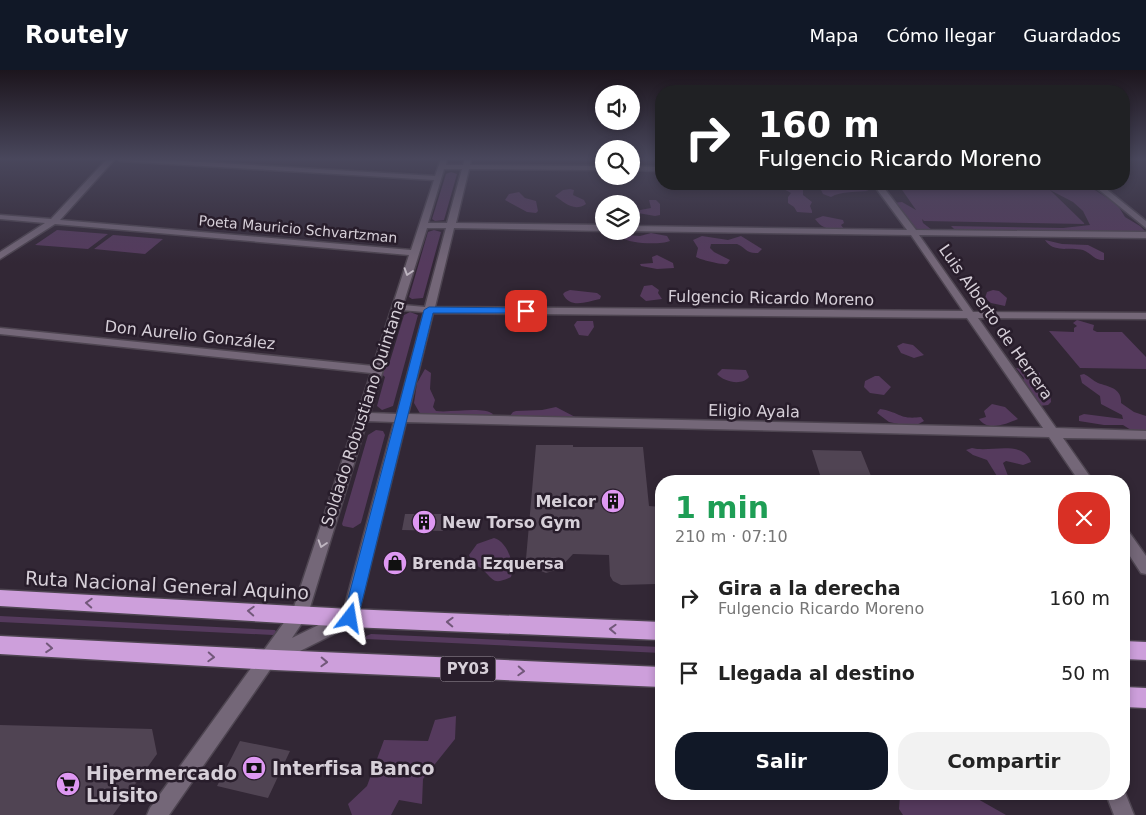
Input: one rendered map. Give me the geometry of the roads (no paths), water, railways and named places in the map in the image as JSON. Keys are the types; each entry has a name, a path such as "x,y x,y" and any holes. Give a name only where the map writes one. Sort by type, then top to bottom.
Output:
{"highway":[{"name":"Ruta Nacional General Aquino","path":"0,598 350,618 655,631"},
{"name":"PY03","path":"0,645 655,677"},
{"path":"1130,650 1146,651"},
{"path":"1130,697 1146,698"}],"street":[{"path":"0,256 53,222 79,194"},
{"name":"Soldado Robustiano Quintana","path":"157,815 266,659 300,614 433,194"},
{"path":"266,659 350,618 459,194"},
{"name":"Luis Alberto de Herrera","path":"884,194 913,232 1082,475"},
{"path":"1108,194 1146,225"},
{"name":"Poeta Mauricio Schvartzman","path":"0,217 414,253"},
{"path":"423,225 595,228"},
{"path":"640,229 1146,235"},
{"name":"Fulgencio Ricardo Moreno","path":"397,307 429,310 1146,316"},
{"name":"Don Aurelio González","path":"0,331 377,370"},
{"name":"Eligio Ayala","path":"362,418 1146,435"},
{"path":"1130,545 1146,568"},
{"path":"1118,800 1124,815"}],"place":[{"name":"Melcor","path":"613,501"},
{"name":"New Torso Gym","path":"424,522"},
{"name":"Brenda Ezquersa","path":"395,563"},
{"name":"Interfisa Banco","path":"254,768"},
{"name":"Hipermercado Luisito","path":"68,784"}]}
